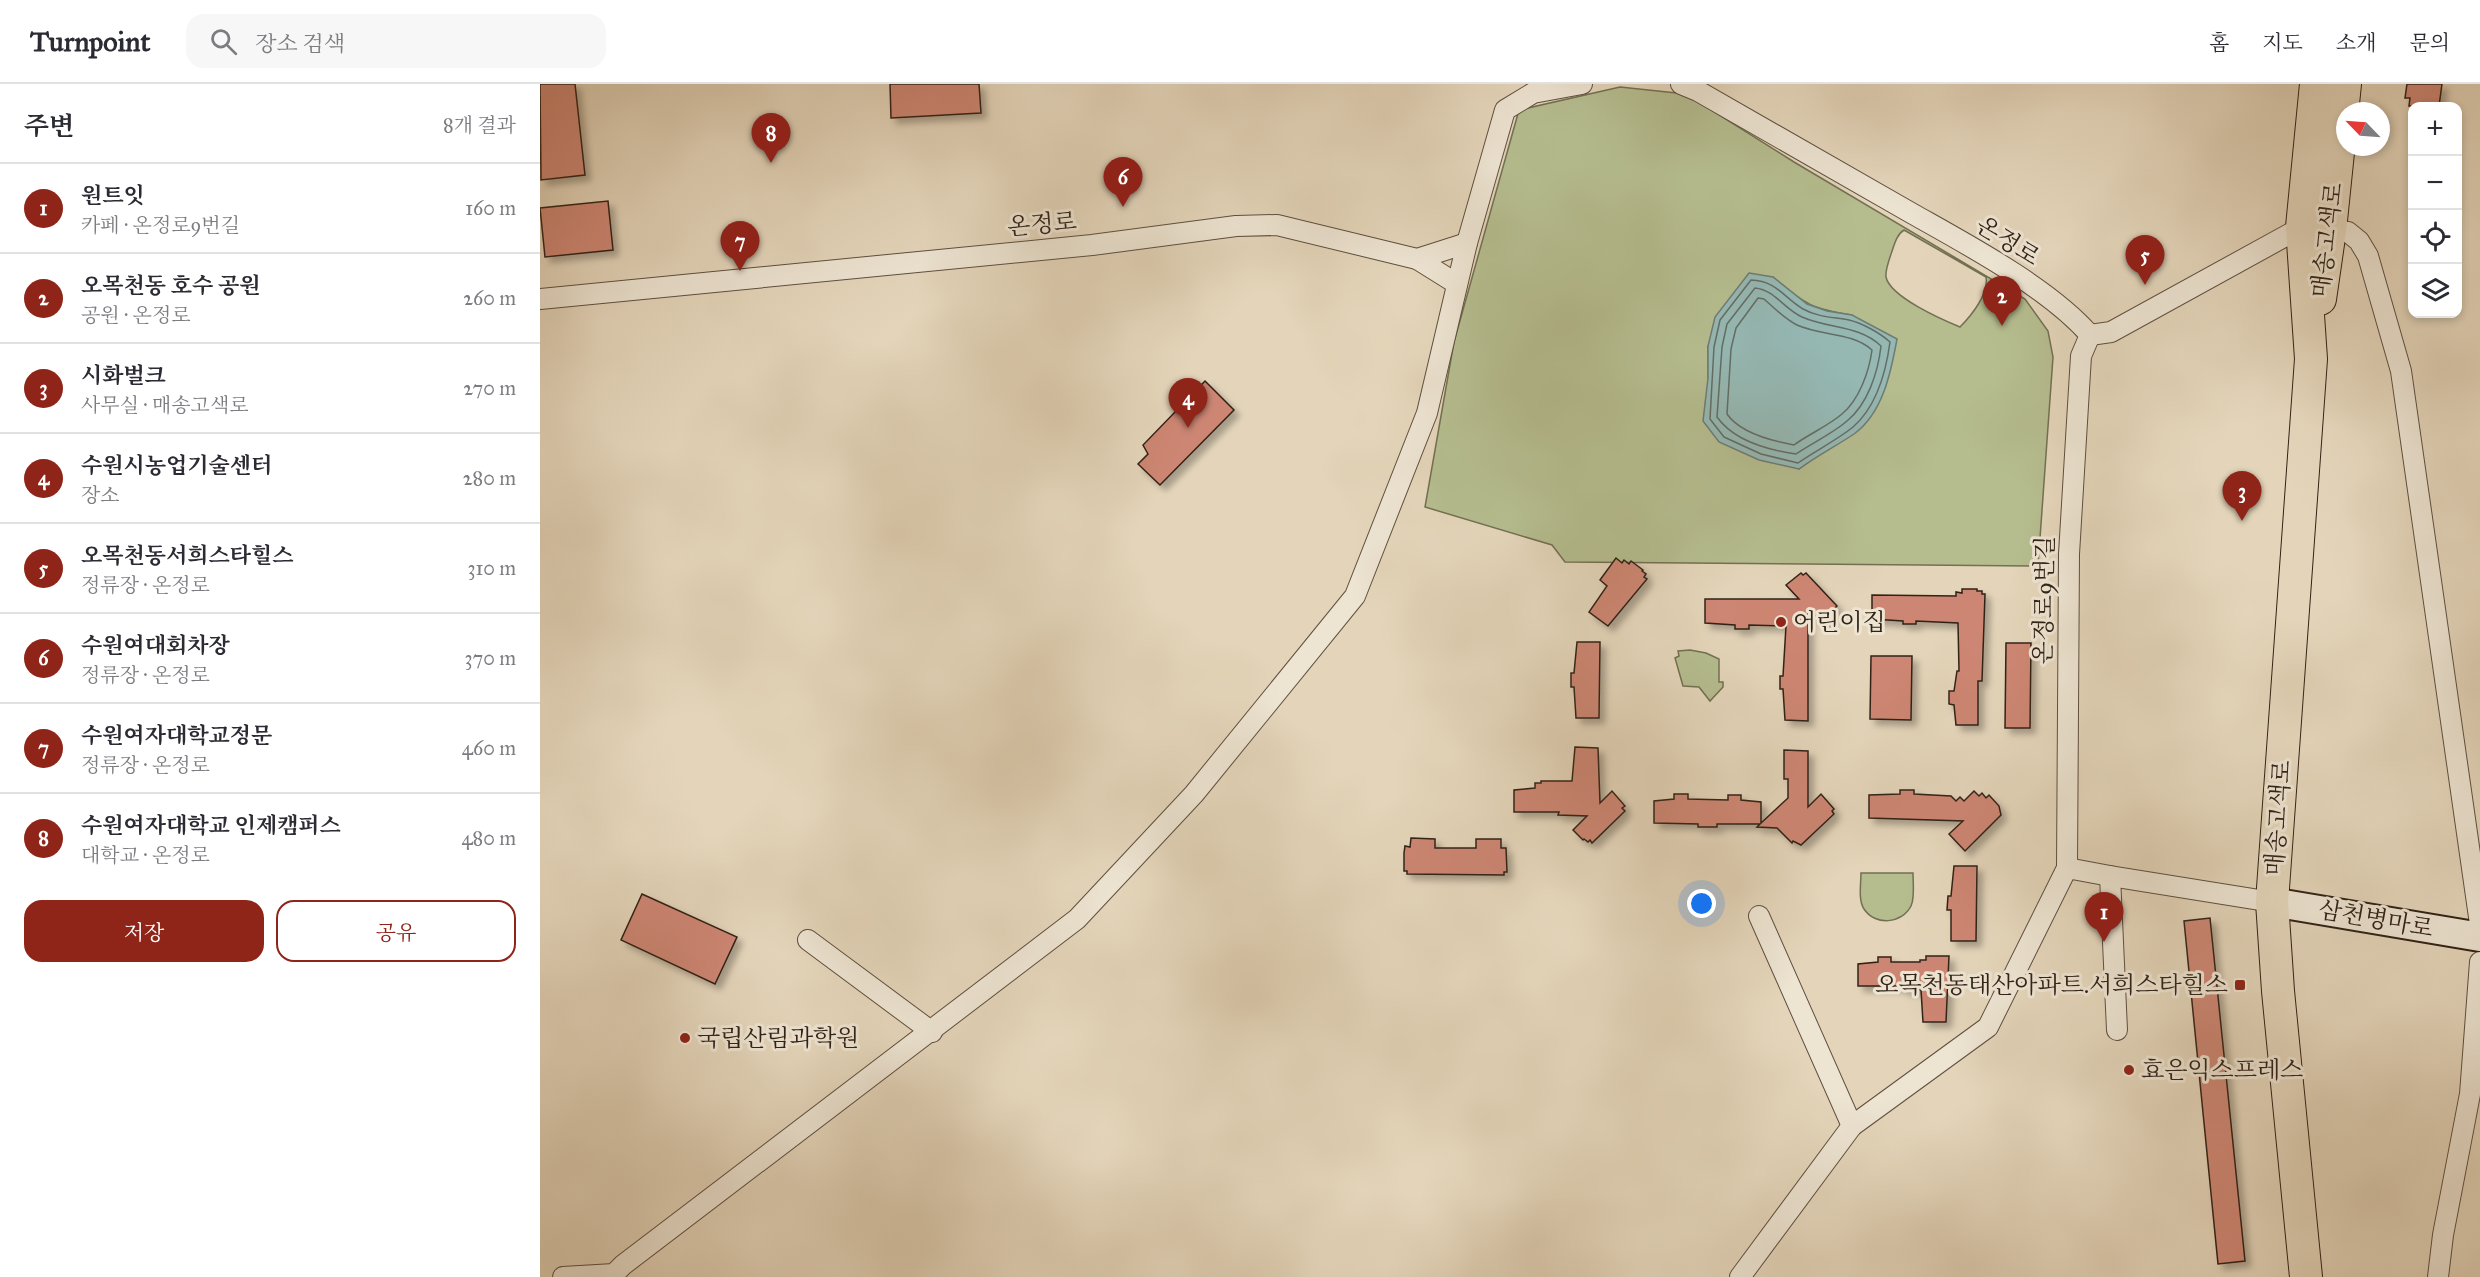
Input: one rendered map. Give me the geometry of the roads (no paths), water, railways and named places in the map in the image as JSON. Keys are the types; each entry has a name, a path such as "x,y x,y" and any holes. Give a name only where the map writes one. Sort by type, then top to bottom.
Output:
{"main road":[{"name":"매송고색로","path":"2306,1277 2278,991 2272,902 2311,359 2323,85"}],"street":[{"path":"563,1277 614,1274 932,1032 1077,919 1194,794 1355,596 1427,413 1467,243 1506,110 1533,93 1582,84"},
{"name":"온정로","path":"1681,84 1958,239 2036,289 2079,322 2090,335"},
{"name":"온정로","path":"540,299 1092,245 1236,226 1277,225 1417,259"},
{"path":"2090,335 2111,332 2316,228 2348,232 2359,241 2368,256 2401,371 2480,924"},
{"path":"1417,259 1467,243"},
{"path":"1417,259 1457,284"},
{"name":"온정로9번길","path":"2067,868 2069,554 2081,356 2090,335"},
{"path":"1740,1277 1852,1126 1988,1027 2067,868 2272,902"},
{"path":"2110,876 2117,1030"},
{"name":"삼천병마로","path":"2272,902 2480,937"},
{"path":"1759,916 1852,1126"},
{"path":"807,940 932,1032"},
{"path":"2438,1277 2443,1235 2470,1094 2480,962"}],"water":[{"path":"1749,273 1773,277 1807,304 1827,311 1852,315 1897,339 1884,391 1872,415 1854,434 1799,469 1759,460 1719,442 1703,421 1708,378 1708,346 1715,317"}],"place":[{"name":"수원여자대학교 인제캠퍼스","path":"771,163"},
{"name":"수원여대회차장","path":"1123,207"},
{"name":"수원여자대학교정문","path":"740,271"},
{"name":"오목천동서희스타힐스","path":"2145,285"},
{"name":"오목천동 호수 공원","path":"2002,326"},
{"name":"수원시농업기술센터","path":"1188,428"},
{"name":"시화벌크","path":"2242,521"},
{"name":"어린이집","path":"1781,622"},
{"name":"원트잇","path":"2104,942"},
{"name":"오목천동태산아파트.서희스타힐스","path":"2240,985"},
{"name":"국립산림과학원","path":"685,1038"},
{"name":"효은익스프레스","path":"2129,1070"}]}
